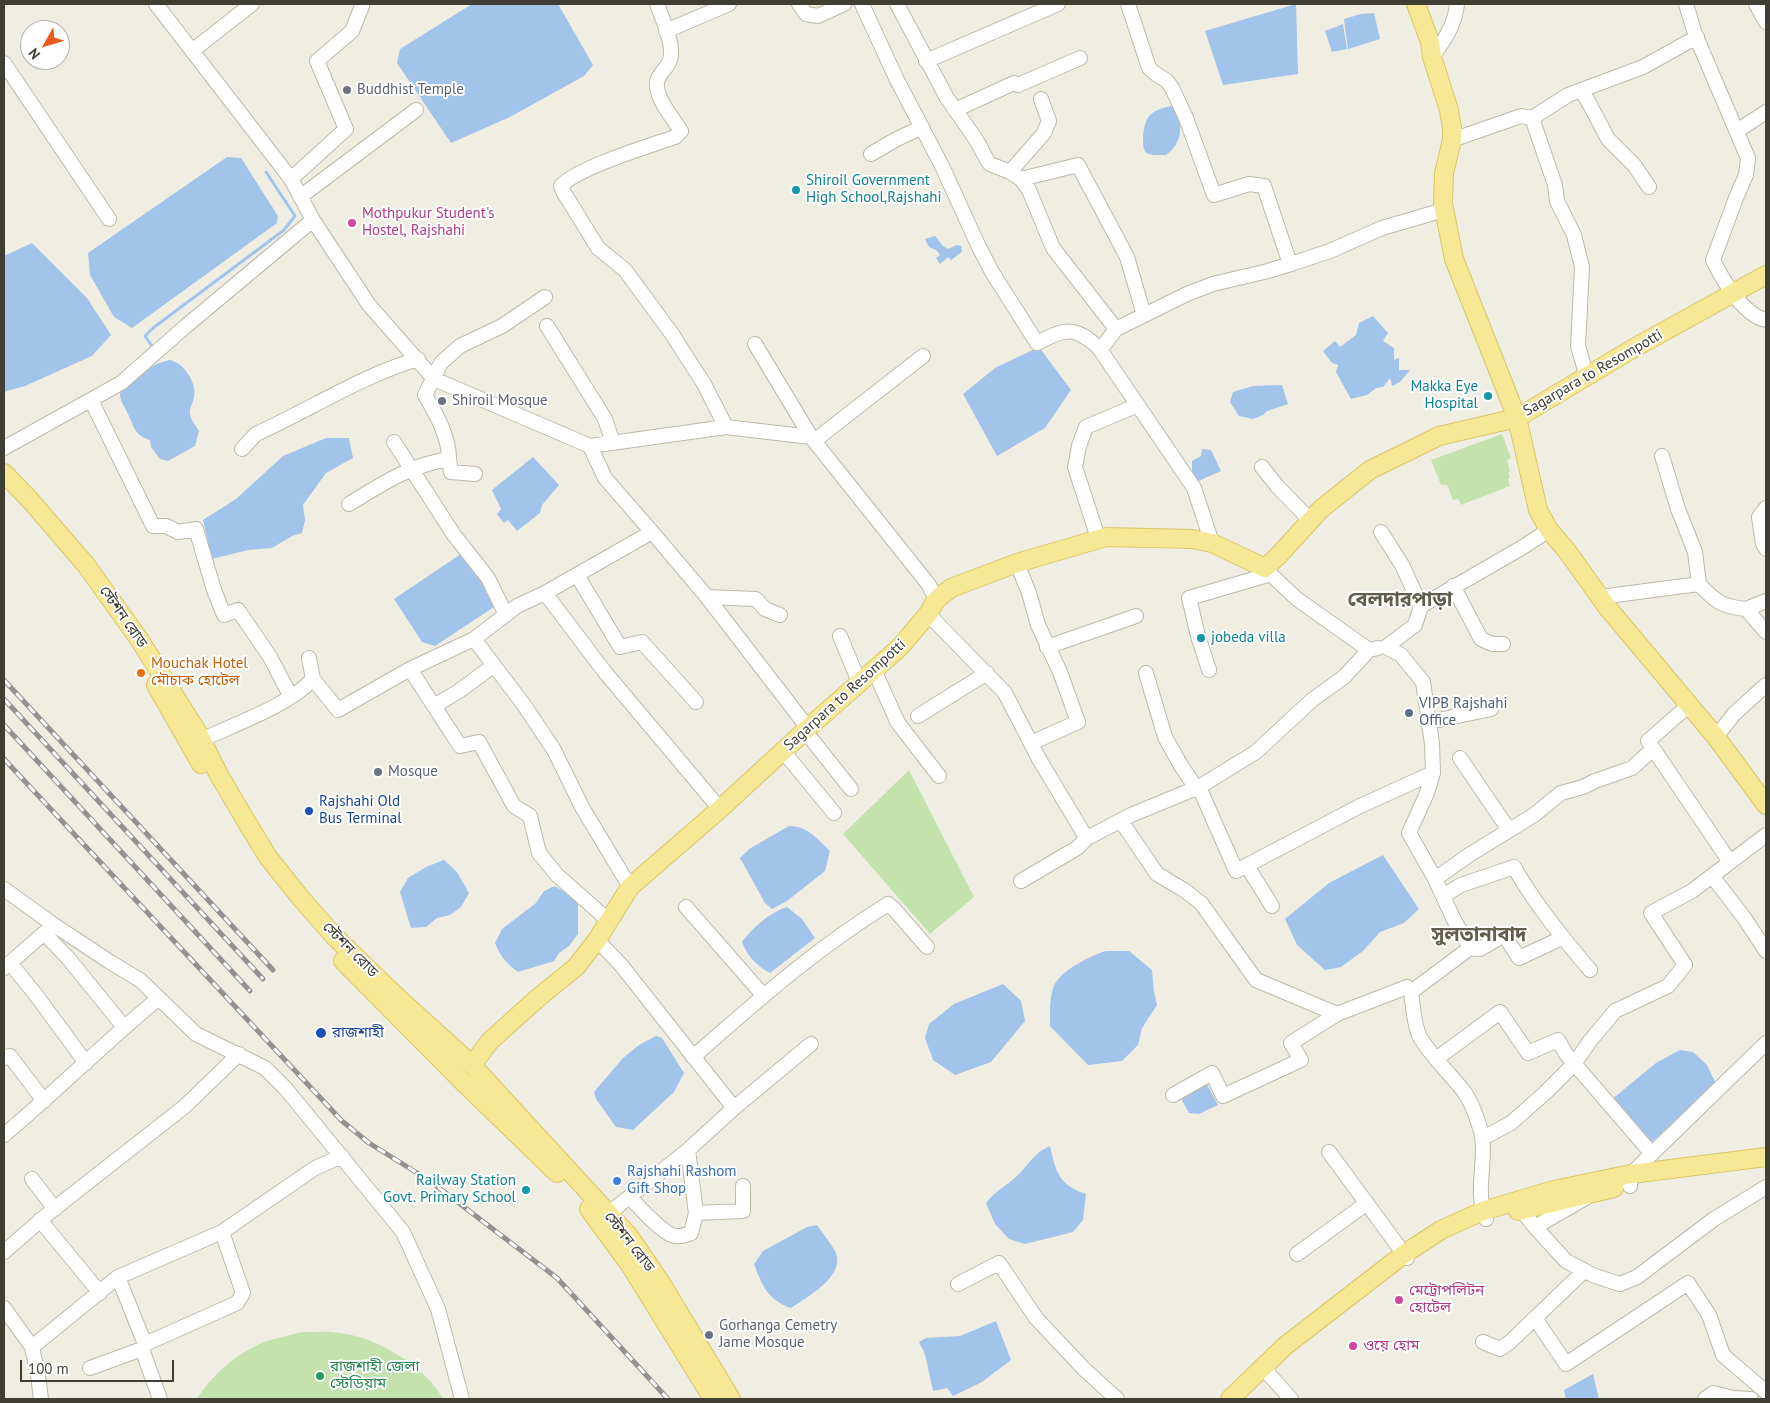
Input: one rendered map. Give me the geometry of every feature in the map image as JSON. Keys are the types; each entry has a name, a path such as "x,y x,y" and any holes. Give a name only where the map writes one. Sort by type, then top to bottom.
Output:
{"main road":[{"path":"1416,4 1430,42 1432,57 1449,110 1452,140 1444,172 1443,204 1454,259 1517,418 1538,510 1549,530 1567,551 1600,597 1716,738 1766,805"},
{"name":"Sagarpara to Resompotti","path":"472,1065 490,1040 576,967 597,940 630,887 900,647 932,607 951,588 1017,563 1106,537 1192,538 1212,543 1268,571 1278,556 1321,509 1370,470 1439,436 1517,418 1634,348 1766,275"},
{"name":"স্টেশন রোড","path":"4,473 86,565 112,601 171,688 219,775 268,857 333,935 397,997 472,1065 628,1236 661,1284 731,1399"},
{"name":"স্টেশন রোড","path":"4,488 34,520 89,586 128,641 265,872 315,932 464,1083 554,1170 597,1219 630,1265 713,1399"},
{"path":"1520,1206 1554,1190 1631,1180 1766,1157"},
{"path":"1230,1399 1285,1346 1405,1256 1443,1234 1484,1215 1520,1206 1592,1194 1631,1180 1766,1168"},
{"path":"1241,1399 1289,1348 1405,1256"}],"street":[{"path":"156,4 291,179 313,220 370,305 434,378 590,446 726,427 813,439 923,356"},
{"path":"192,51 252,4"},
{"path":"291,179 346,129 317,61 352,31 362,6 361,4"},
{"path":"657,4 670,41 670,60 658,78 659,97 681,132 675,137 584,171 566,180 561,186 598,248 625,270 672,334 704,384 726,427"},
{"path":"666,31 729,4"},
{"path":"799,4 806,14 818,16 844,4"},
{"path":"862,4 896,78 942,166 992,272 1037,343 1065,331 1071,331 1083,336 1099,348 1194,488 1212,543"},
{"path":"897,4 926,61 955,110 977,141 986,160 990,164 1016,175 1029,190 1053,248 1116,329"},
{"path":"926,61 1058,4"},
{"path":"1128,4 1149,68 1167,80 1172,88 1186,118 1214,195 1248,184 1264,186 1290,264"},
{"path":"1432,57 1447,38 1456,13 1457,4"},
{"path":"1686,4 1697,37 1748,158 1746,175 1714,260 1724,281 1746,308 1766,320"},
{"path":"1756,4 1766,22"},
{"path":"1452,140 1521,116 1532,118 1568,95 1643,67 1697,37"},
{"path":"955,110 1014,83 1018,85 1080,58"},
{"path":"4,62 109,219"},
{"path":"1582,90 1608,138 1634,165 1649,187"},
{"path":"1016,175 1044,133 1049,121 1041,99"},
{"path":"300,197 416,110"},
{"path":"1737,131 1766,112"},
{"path":"1532,118 1555,185 1557,201 1574,235 1582,267 1578,346 1587,377"},
{"path":"871,154 922,127"},
{"path":"1016,175 1078,165 1111,224 1127,258 1144,316"},
{"path":"1099,348 1116,329 1187,294 1213,284 1290,264 1330,251 1382,228 1444,210"},
{"path":"4,448 121,383 313,220"},
{"path":"475,474 451,472 449,452 440,421 425,395 441,363 460,346 502,326 545,297"},
{"path":"547,326 605,419 613,443"},
{"path":"755,344 813,439 929,585 932,607 1005,693 1031,743 1084,834 1088,837"},
{"path":"242,449 256,434 365,379 392,367 418,359"},
{"path":"91,400 154,526 166,526 178,532 196,529 224,615 238,610 270,657 291,697"},
{"path":"1098,538 1075,467 1079,446 1086,427 1138,405"},
{"path":"394,442 454,535 488,578 506,615"},
{"path":"590,446 605,478 707,597 851,788"},
{"path":"1662,456 1678,509 1695,552 1700,584 1714,600 1733,608 1746,609 1766,600"},
{"path":"349,504 399,474 430,462 449,458"},
{"path":"1262,467 1277,486 1311,520"},
{"path":"1766,508 1759,517 1763,544 1766,549"},
{"path":"1021,880 1077,848 1088,837 1130,815 1198,788 1256,752 1312,700 1344,677 1369,650 1386,647 1415,625 1421,606 1549,530"},
{"path":"309,658 312,680 338,710 410,669 474,639 517,606 545,593 652,532"},
{"path":"1381,532 1402,565 1421,606"},
{"path":"1017,563 1029,592 1038,625 1060,672 1078,722 1031,743"},
{"path":"1210,670 1198,636 1189,598 1268,571 1297,599 1369,650"},
{"path":"577,575 620,647 642,642 696,702"},
{"path":"1600,597 1700,584"},
{"path":"1454,586 1480,639 1492,644 1503,644"},
{"path":"545,593 604,672 720,809"},
{"path":"707,597 756,599 765,608 780,615"},
{"path":"1746,609 1766,632"},
{"path":"1047,647 1136,616"},
{"path":"840,636 860,682"},
{"path":"474,639 524,705 554,750 582,807 630,887"},
{"path":"1386,647 1401,655 1423,682 1432,744 1433,773 1427,793 1409,833 1470,948"},
{"path":"434,706 459,691 493,666"},
{"path":"410,669 460,746 479,742 514,806 530,816 540,853 556,875 609,921"},
{"path":"874,670 898,723 939,776"},
{"path":"918,716 987,673"},
{"path":"1146,673 1165,737 1198,788 1236,871 1360,806 1433,773"},
{"path":"201,740 283,702 305,688 312,680"},
{"path":"1716,738 1734,714 1766,685"},
{"path":"1689,705 1648,741 1730,862"},
{"path":"1429,722 1491,709"},
{"path":"1435,879 1534,815 1561,793 1583,787 1632,768 1653,749"},
{"path":"783,751 834,813"},
{"path":"1460,758 1509,830"},
{"path":"1121,821 1157,874 1201,903 1256,980 1338,1014"},
{"path":"1483,1138 1511,1123 1545,1094 1574,1064 1615,1011 1668,986 1685,965 1651,913 1692,891 1766,835"},
{"path":"1247,866 1272,906"},
{"path":"1443,896 1461,885 1514,867 1562,938 1590,970"},
{"path":"1712,876 1764,944"},
{"path":"4,889 49,929 140,980 196,1034 265,1068 286,1089 403,1232 438,1309 462,1399"},
{"path":"692,1057 763,995 826,945 888,904 927,947"},
{"path":"686,908 763,995"},
{"path":"49,929 7,966 54,1018 86,1064"},
{"path":"49,929 68,958 124,1027"},
{"path":"1411,992 1470,948 1480,949 1504,934 1519,958 1562,938"},
{"path":"597,940 621,965 734,1108"},
{"path":"1173,1095 1212,1073 1223,1096 1301,1060 1291,1043 1338,1014 1407,987 1411,992 1419,1035 1436,1059 1467,1095 1479,1124 1483,1138 1480,1190 1484,1215"},
{"path":"4,1135 158,998"},
{"path":"1436,1059 1500,1012 1528,1053 1558,1040 1574,1064 1652,1154"},
{"path":"1631,1180 1652,1154 1766,1043"},
{"path":"608,1214 688,1150 734,1108 811,1044"},
{"path":"4,1252 40,1220 184,1107 239,1054"},
{"path":"4,1058 10,1056 44,1101"},
{"path":"629,1197 672,1236 682,1237 691,1233 696,1213 688,1150"},
{"path":"1329,1152 1405,1256"},
{"path":"32,1348 118,1277 222,1232 315,1168 342,1156"},
{"path":"32,1179 54,1209"},
{"path":"696,1213 743,1211 743,1186"},
{"path":"1520,1206 1534,1227 1566,1262 1595,1276 1620,1284 1638,1277 1714,1219 1766,1187"},
{"path":"1534,1227 1592,1194"},
{"path":"1297,1254 1367,1203"},
{"path":"40,1220 100,1293"},
{"path":"90,1368 237,1303 243,1293 222,1232"},
{"path":"958,1284 999,1263 1036,1318 1084,1369 1117,1399"},
{"path":"1483,1342 1500,1349 1510,1342 1584,1271"},
{"path":"118,1277 160,1399"},
{"path":"1535,1318 1566,1364 1688,1283 1709,1315 1724,1355 1766,1393 1758,1399"},
{"path":"4,1308 32,1348 41,1399"},
{"path":"1267,1372 1292,1399"},
{"path":"1704,1399 1713,1393 1741,1399 1751,1399"}],"green space":[{"path":"1502,434 1511,458 1507,460 1510,471 1508,472 1510,478 1508,479 1510,486 1461,505 1458,499 1453,500 1447,485 1441,485 1431,460"},
{"path":"909,770 974,897 930,934 843,834"},
{"name":"রাজশাহী জেলা স্টেডিয়াম","path":"301,1332 330,1332 353,1335 384,1347 398,1355 425,1376 443,1399 197,1399 225,1366 243,1353 267,1341"}],"water":[{"path":"472,4 558,4 593,65 584,76 510,117 451,143 397,63 400,49"},
{"path":"1296,4 1298,74 1223,85 1205,31"},
{"path":"1374,13 1380,39 1348,49 1344,19 1361,14"},
{"path":"1343,24 1347,49 1332,52 1325,31"},
{"path":"1171,106 1179,118 1180,125 1179,138 1176,144 1166,155 1146,153 1143,146 1143,138 1147,119 1153,112"},
{"path":"227,157 241,158 278,216 277,223 132,328 114,317 90,275 88,253"},
{"path":"935,236 948,249 957,245 961,246 962,252 951,260 948,257 940,264 936,258 940,255 936,250 929,247 925,239"},
{"path":"32,243 87,298 111,335 92,356 25,386 4,392 4,256"},
{"path":"1373,316 1388,333 1383,341 1394,348 1394,360 1399,358 1399,370 1410,370 1400,382 1392,386 1390,378 1383,387 1376,388 1367,395 1351,399 1336,372 1338,365 1332,363 1323,351 1335,341 1340,347 1356,335 1359,323"},
{"path":"1039,347 1071,390 1045,428 997,456 963,394 995,368"},
{"path":"170,360 185,369 191,380 194,397 190,415 199,431 195,446 168,461 160,459 151,447 150,440 137,432 121,401 120,393 137,377 155,365"},
{"path":"1282,385 1288,404 1267,411 1253,419 1239,416 1230,402 1233,392 1253,386"},
{"path":"326,438 349,438 353,458 326,473 303,505 305,520 302,533 292,536 272,548 248,550 212,559 203,520 236,499 283,456"},
{"path":"1202,449 1211,450 1221,471 1196,482 1192,474 1192,461 1201,456"},
{"path":"533,457 559,485 542,505 540,513 517,531 508,520 504,523 497,514 501,509 492,490"},
{"path":"461,554 474,562 497,605 435,646 422,642 394,599"},
{"path":"789,826 795,826 807,831 830,851 825,871 787,901 772,909 765,903 740,858 749,849"},
{"path":"1383,855 1419,909 1404,923 1380,932 1363,951 1341,967 1325,970 1297,945 1285,919 1329,883"},
{"path":"444,860 457,872 469,893 461,907 450,915 437,918 426,927 411,928 400,892 408,878 426,867"},
{"path":"555,886 578,901 578,934 569,946 559,953 554,961 518,972 504,959 495,943 502,929 536,903 544,891"},
{"path":"787,907 802,919 815,938 770,973 753,960 742,942 762,921"},
{"path":"1106,951 1129,951 1152,970 1157,1005 1142,1028 1138,1045 1122,1061 1088,1065 1050,1026 1051,995 1058,980 1069,969 1092,956"},
{"path":"1003,984 1021,1001 1025,1021 991,1062 955,1075 933,1060 925,1038 929,1024 954,1004"},
{"path":"656,1036 662,1038 684,1073 674,1092 633,1130 616,1127 596,1099 594,1092 623,1058 639,1045"},
{"path":"1680,1050 1693,1052 1707,1065 1717,1086 1648,1145 1611,1100 1656,1063"},
{"path":"1204,1079 1218,1105 1199,1114 1189,1113 1178,1093"},
{"path":"1050,1146 1054,1164 1060,1177 1070,1186 1086,1194 1083,1220 1073,1232 1025,1244 1009,1239 995,1224 986,1203 1018,1175 1036,1155"},
{"path":"817,1225 835,1251 837,1260 835,1269 824,1285 791,1308 783,1305 771,1296 763,1285 754,1264 763,1251 807,1227"},
{"path":"996,1321 1011,1360 982,1382 953,1396 947,1388 933,1391 925,1354 919,1342 926,1338 960,1336"},
{"path":"1593,1374 1599,1399 1566,1399 1564,1390"}],"waterway":[{"path":"152,346 145,336 153,328 284,230 295,216 266,172"}],"railway":[{"path":"4,680 273,970"},
{"path":"4,699 263,979"},
{"path":"4,725 250,991"},
{"path":"4,759 342,1121 369,1143 430,1181 557,1278 668,1399"}],"place":[{"name":"Buddhist Temple","path":"347,90"},
{"name":"Shiroil Government High School,Rajshahi","path":"796,190"},
{"name":"Mothpukur Student's Hostel, Rajshahi","path":"352,223"},
{"name":"Makka Eye Hospital","path":"1488,396"},
{"name":"Shiroil Mosque","path":"442,401"},
{"name":"jobeda villa","path":"1201,638"},
{"name":"Mouchak Hotel মৌচাক হোটেল","path":"141,673"},
{"name":"VIPB Rajshahi Office","path":"1409,713"},
{"name":"Mosque","path":"378,772"},
{"name":"Rajshahi Old Bus Terminal","path":"309,811"},
{"name":"রাজশাহী","path":"321,1033"},
{"name":"Rajshahi Rashom Gift Shop","path":"617,1181"},
{"name":"Railway Station Govt. Primary School","path":"526,1190"},
{"name":"মেট্রোপলিটন হোটেল","path":"1399,1300"},
{"name":"Gorhanga Cemetry Jame Mosque","path":"709,1335"},
{"name":"ওয়ে হোম","path":"1353,1346"},
{"name":"রাজশাহী জেলা স্টেডিয়াম","path":"320,1376"}],"district":[{"name":"বেলদারপাড়া","path":"1400,600"},
{"name":"সুলতানাবাদ","path":"1479,935"}]}
